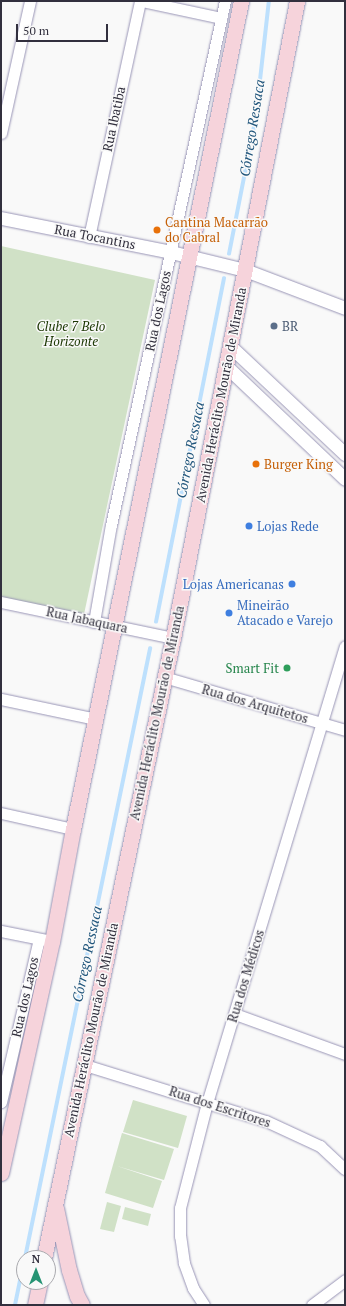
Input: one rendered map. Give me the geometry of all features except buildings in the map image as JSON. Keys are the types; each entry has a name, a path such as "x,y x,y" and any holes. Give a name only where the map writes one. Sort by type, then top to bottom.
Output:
{"main road":[{"path":"2,1164 45,940 73,829 114,626 196,259 241,1"},
{"name":"Avenida Heráclito Mourão de Miranda","path":"45,1250 173,638 230,346 240,269 297,1"},
{"path":"55,1199 69,1270 77,1296 82,1305"},
{"path":"35,1305 38,1290"}],"street":[{"path":"1,133 30,1"},
{"path":"141,1 221,18"},
{"name":"Rua Ibatiba","path":"89,237 141,1"},
{"name":"Rua dos Lagos","path":"94,622 112,525 225,1"},
{"name":"Rua Tocantins","path":"1,218 89,237 171,252 240,269 345,308"},
{"path":"230,346 345,454"},
{"path":"226,366 345,479"},
{"name":"Rua Jabaquara","path":"1,602 173,638"},
{"name":"Rua dos Médicos","path":"204,1305 193,1288 184,1263 180,1236 180,1208 207,1103 345,646"},
{"name":"Rua dos Arquitetos","path":"164,677 345,730"},
{"path":"1,700 96,719"},
{"path":"1,813 73,829"},
{"path":"1,931 45,940"},
{"name":"Rua dos Lagos","path":"1,1102 45,940"},
{"path":"235,1014 345,1054"},
{"name":"Rua dos Escritores","path":"85,1065 266,1121 320,1146 345,1169"},
{"path":"312,1305 345,1280"}],"green space":[{"name":"Clube 7 Belo Horizonte","path":"1,246 155,280 83,619 1,599"},
{"path":"133,1100 187,1116 178,1148 123,1132"},
{"path":"122,1133 174,1149 164,1180 117,1166 162,1181 153,1208 105,1193"},
{"path":"107,1202 121,1206 114,1232 100,1229"},
{"path":"125,1207 151,1214 148,1226 122,1219"}],"waterway":[{"name":"Córrego Ressaca","path":"229,254 256,116 269,1"},
{"name":"Córrego Ressaca","path":"156,622 224,279"},
{"name":"Córrego Ressaca","path":"27,1250 150,649"},
{"name":"Córrego Ressaca","path":"15,1305 18,1290"}],"place":[{"name":"Cantina Macarrão do Cabral","path":"157,230"},
{"name":"BR","path":"274,326"},
{"name":"Burger King","path":"256,464"},
{"name":"Lojas Rede","path":"249,526"},
{"name":"Lojas Americanas","path":"292,584"},
{"name":"Mineirão Atacado e Varejo","path":"229,613"},
{"name":"Smart Fit","path":"287,668"}]}
